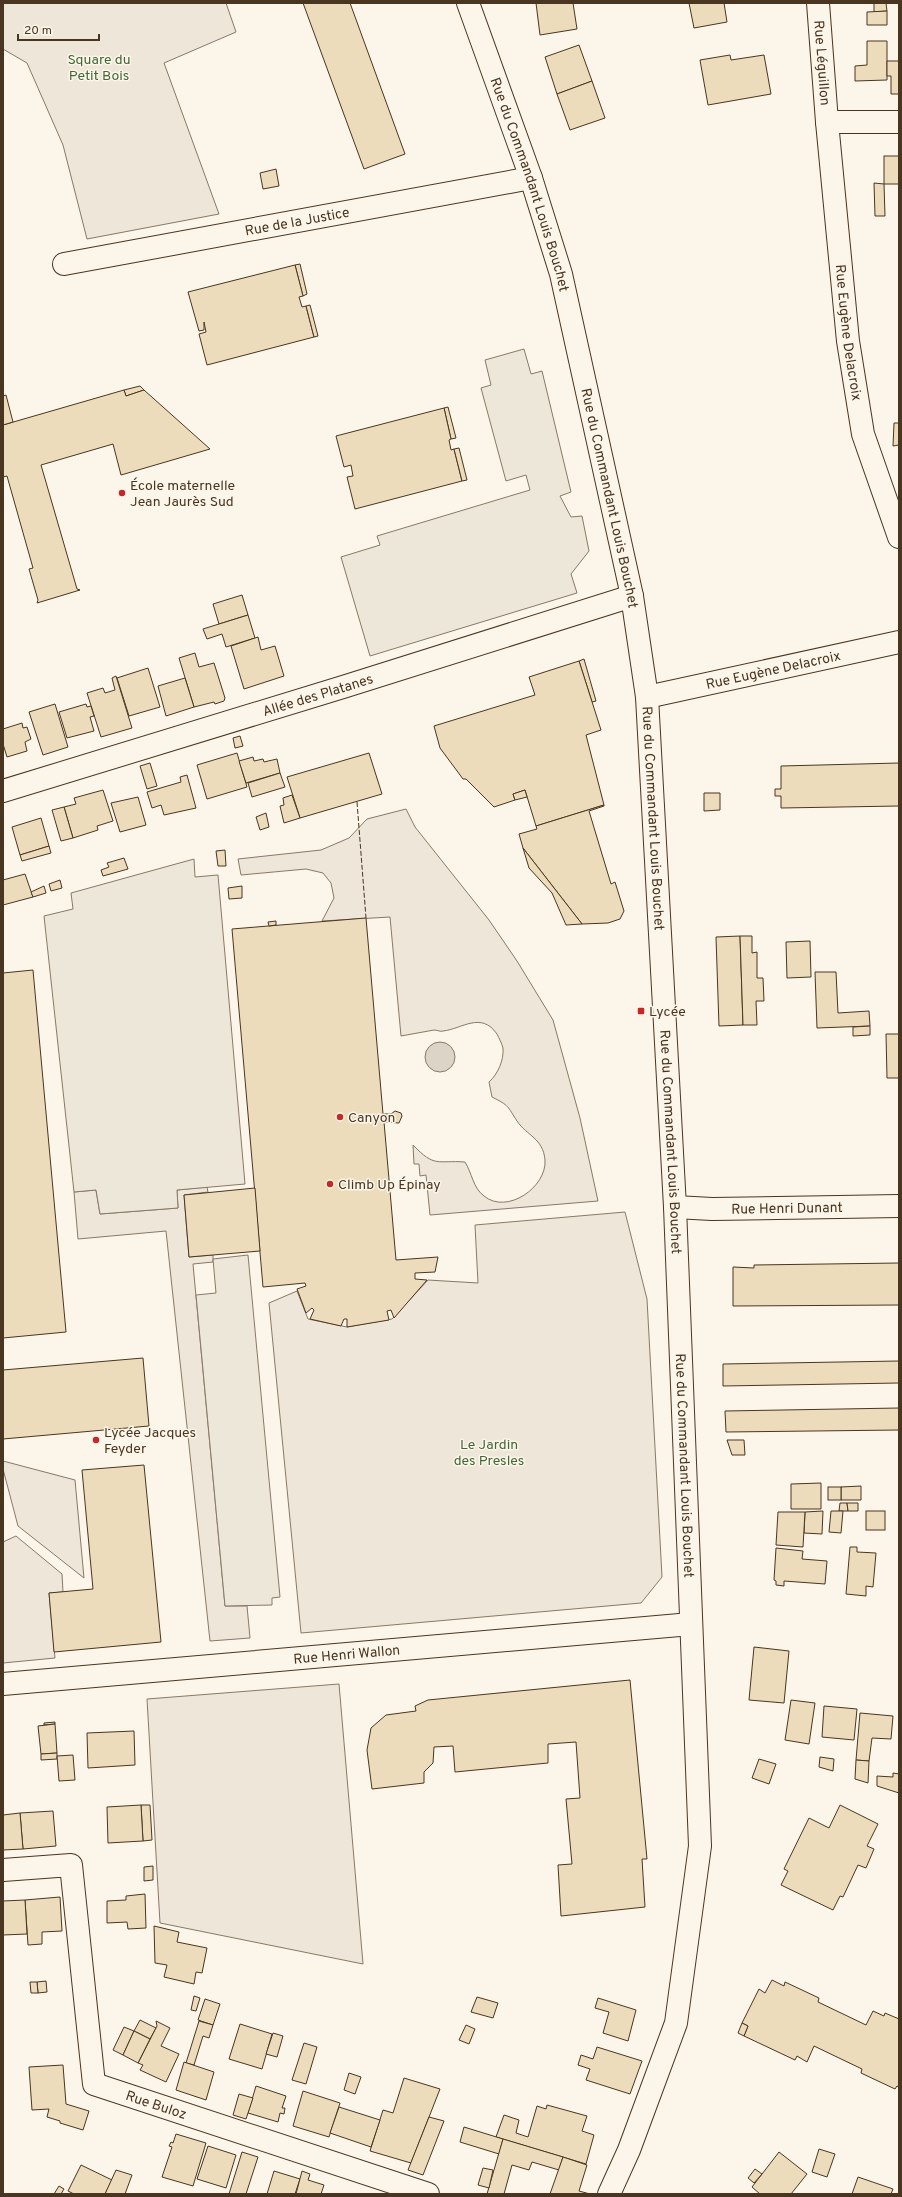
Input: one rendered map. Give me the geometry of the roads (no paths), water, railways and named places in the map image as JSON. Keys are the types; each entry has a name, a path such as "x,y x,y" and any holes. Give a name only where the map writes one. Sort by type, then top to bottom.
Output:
{"street":[{"name":"Rue du Commandant Louis Bouchet","path":"468,3 531,178 561,274 632,596 647,697 675,1207 700,1846 676,2023 629,2150 609,2194"},
{"name":"Rue Léguillon","path":"818,3 827,122"},
{"path":"827,122 899,122"},
{"name":"Rue Eugène Delacroix","path":"827,122 848,341 863,434 899,537"},
{"name":"Rue de la Justice","path":"64,264 531,178"},
{"name":"Allée des Platanes","path":"3,791 343,687 632,596"},
{"name":"Rue Eugène Delacroix","path":"647,697 899,642"},
{"name":"Rue Henri Dunant","path":"675,1207 712,1210 899,1206"},
{"name":"Rue Henri Wallon","path":"3,1684 691,1624"},
{"name":"Rue Buloz","path":"3,1870 71,1865 94,2084 428,2194"}],"place":[{"name":"École maternelle Jean Jaurès Sud","path":"122,493"},
{"name":"Lycée","path":"641,1011"},
{"name":"Canyon","path":"340,1117"},
{"name":"Climb Up Épinay","path":"330,1184"},
{"name":"Lycée Jacques Feyder","path":"96,1440"}],"park label":[{"name":"Square du Petit Bois","path":"99,68"},
{"name":"Le Jardin des Presles","path":"489,1452"}]}
